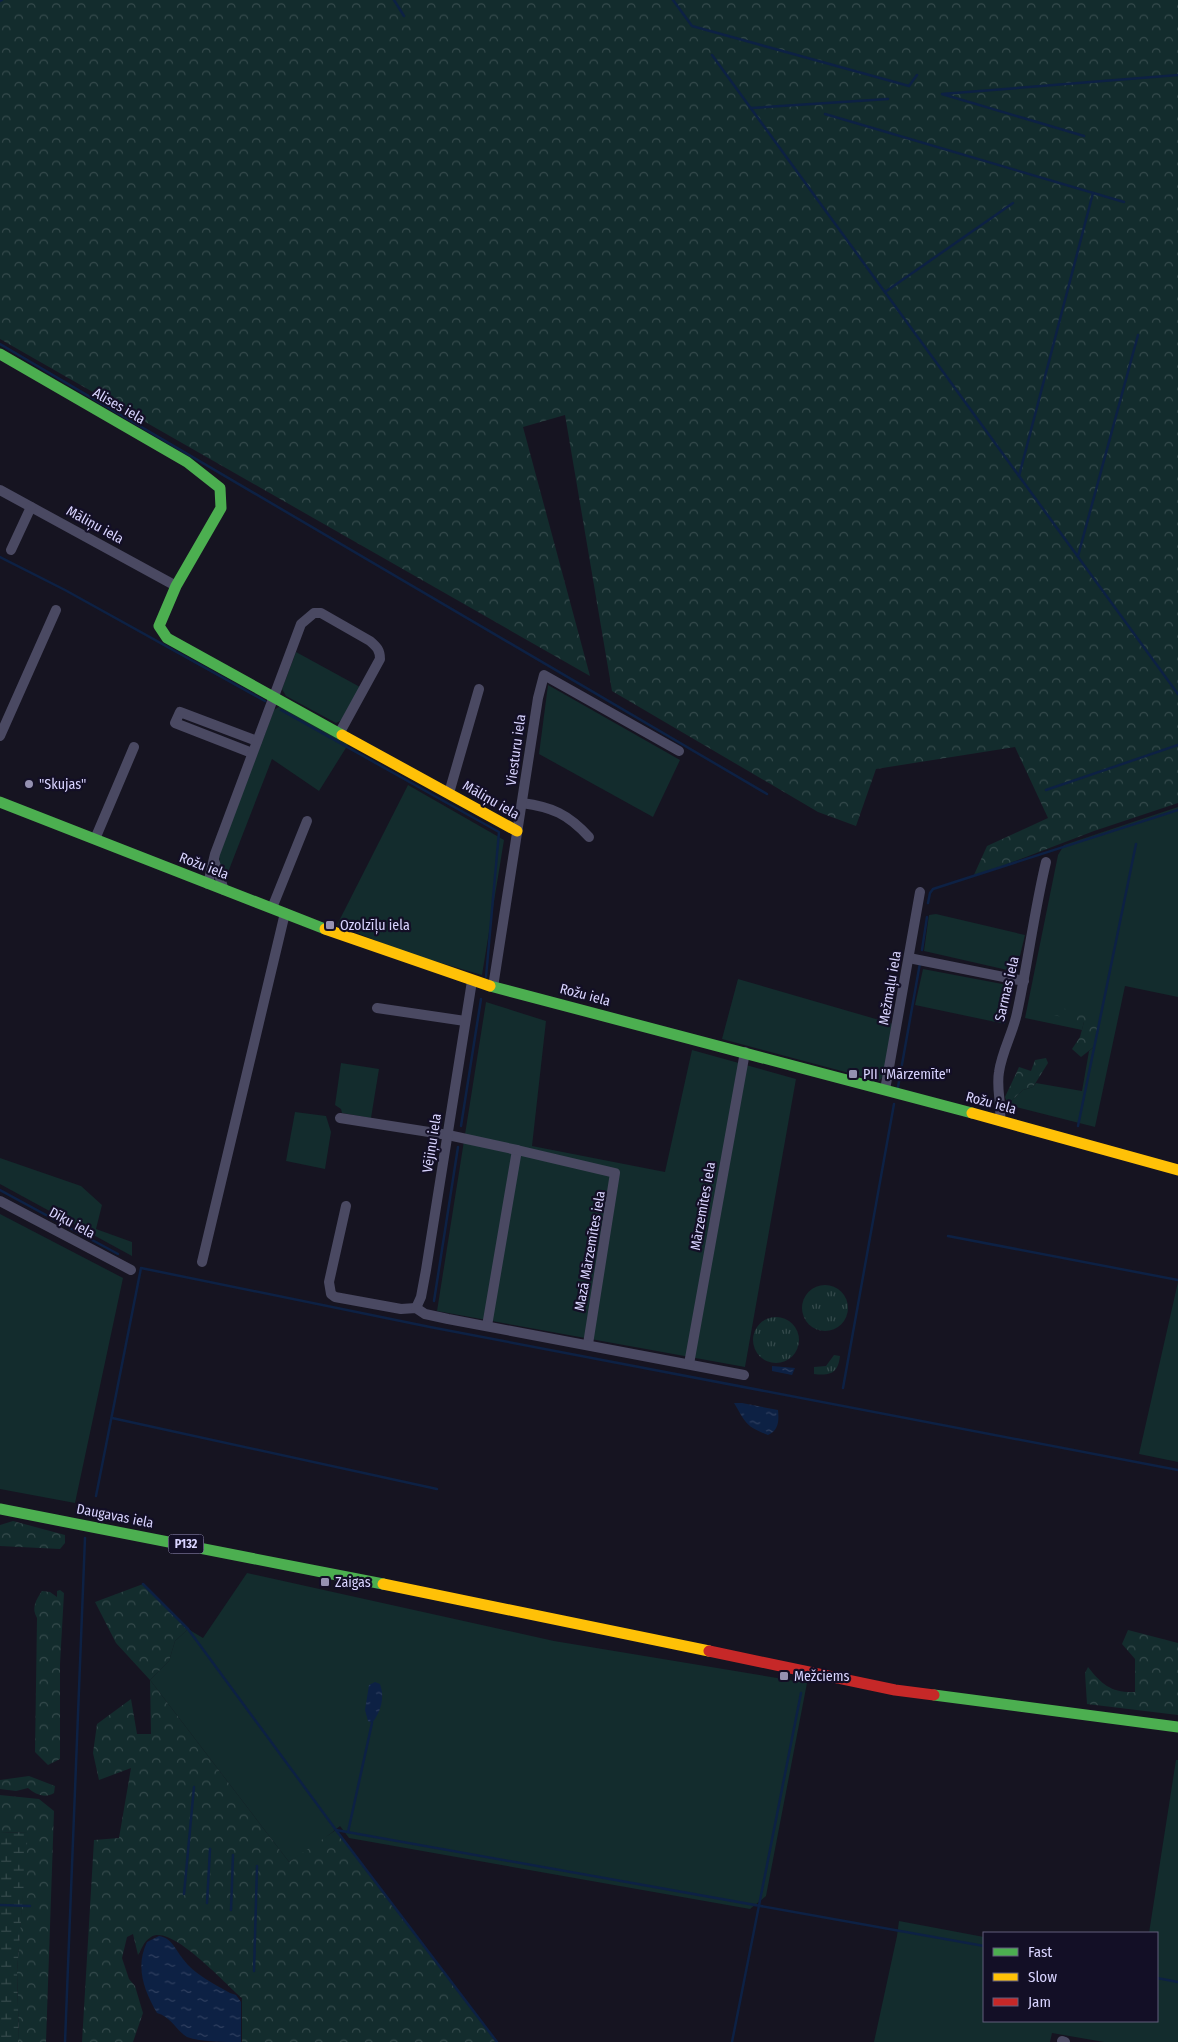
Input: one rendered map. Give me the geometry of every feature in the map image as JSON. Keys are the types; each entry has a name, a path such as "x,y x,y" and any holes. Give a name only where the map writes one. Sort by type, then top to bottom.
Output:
{"street":[{"name":"Alises iela","path":"0,354 187,462 220,488 221,508 176,586"},
{"name":"Māliņu iela","path":"0,490 176,586 161,617 159,626 167,638 517,831 493,987"},
{"path":"11,550 31,507"},
{"path":"0,736 56,610"},
{"path":"208,884 214,859 301,624 314,613 321,613 370,641 377,647 380,653 380,659 340,732"},
{"name":"Viesturu iela","path":"517,831 538,698 544,675 679,752"},
{"path":"449,793 479,689"},
{"path":"252,753 175,723 180,712 257,741"},
{"path":"95,839 134,747"},
{"name":"Rožu iela","path":"0,802 208,884 398,956 472,981 745,1052 1178,1170"},
{"path":"522,803 556,809 589,837"},
{"path":"272,908 307,822"},
{"path":"214,859 224,890"},
{"name":"Sarmas iela","path":"1000,1121 1002,1106 997,1086 999,1072 1005,1045 1016,1020 1046,862"},
{"name":"Mežmaļu iela","path":"885,1090 920,892"},
{"path":"202,1262 285,913"},
{"path":"909,958 1024,981"},
{"name":"Vējiņu iela","path":"416,1308 421,1297 448,1135 464,1021 472,981"},
{"path":"377,1008 464,1021"},
{"name":"Mārzemītes iela","path":"689,1364 745,1052"},
{"path":"340,1118 448,1135 517,1150 487,1326"},
{"name":"Mazā Mārzemītes iela","path":"517,1150 615,1173 588,1344"},
{"name":"Dīķu iela","path":"0,1201 131,1270"},
{"path":"346,1206 329,1282 331,1294 335,1297 401,1310 416,1308 425,1314 744,1375"},
{"name":"Daugavas iela","path":"0,1509 372,1582 895,1690 1178,1727"}],"green space":[{"path":"0,0 1178,0 1178,803 1094,831 973,877 987,846 1048,818 1015,747 876,769 856,826 818,812 612,691 565,415 523,427 590,676 0,339"},
{"path":"296,652 360,687 342,720 336,723 286,696 282,689"},
{"path":"548,685 680,760 653,817 539,754"},
{"path":"280,706 349,743 319,791 272,759 225,880 222,879 219,855 274,710"},
{"path":"408,785 504,840 482,975 407,953 337,925"},
{"path":"1178,807 1178,997 1125,986 1095,1127 1008,1104 1023,1090 1033,1087 1036,1083 1082,1091 1089,1051 1095,1046 1084,1022 1082,1030 1025,1018 1058,855 1064,845"},
{"path":"936,914 1025,935 1016,972 924,951 929,915"},
{"path":"923,969 1013,986 1005,1024 915,1005"},
{"path":"738,979 893,1024 885,1075 879,1081 722,1039"},
{"path":"486,1002 546,1021 532,1146 665,1172 692,1050 796,1079 745,1367 437,1311"},
{"path":"1052,1006 1084,1013 1086,1017 1094,1013 1100,1018 1095,1046 1081,1057 1072,1049 1080,1037 1084,1022 1049,1014"},
{"path":"1046,1058 1048,1063 1033,1087 1023,1090 1008,1104 1005,1097 1019,1067 1031,1071 1035,1060"},
{"path":"341,1063 379,1069 371,1118 342,1113 341,1109 335,1105"},
{"path":"295,1112 326,1116 331,1132 325,1169 286,1161"},
{"path":"0,1158 81,1186 102,1205 96,1229 132,1242 132,1256 0,1184"},
{"path":"0,1214 123,1278 75,1503 0,1489"},
{"path":"1178,1282 1178,1462 1139,1454"},
{"path":"825,1285 838,1289 844,1295 848,1308 844,1321 838,1327 825,1331 812,1327 806,1321 802,1308 806,1295 812,1289"},
{"path":"776,1317 789,1321 795,1327 799,1340 795,1353 789,1359 776,1363 763,1359 757,1353 753,1340 757,1327 763,1321"},
{"path":"834,1355 840,1356 833,1372 829,1374 814,1374 814,1367 826,1366"},
{"path":"13,1521 65,1535 65,1543 60,1549 0,1546 0,1525"},
{"path":"247,1573 554,1641 807,1683 766,1896 750,1909 349,1838 340,1826 314,1847 289,1862 150,1680 169,1661 175,1641 188,1629 203,1638"},
{"path":"143,1584 188,1629 175,1641 169,1661 150,1680 116,1643 95,1602"},
{"path":"60,1590 64,1593 60,1664 60,1759 48,1765 35,1752 37,1618 34,1607 42,1591 50,1592 57,1597 57,1591"},
{"path":"1128,1630 1178,1643 1178,1715 1087,1704 1085,1673 1088,1667 1108,1687 1120,1691 1135,1692 1135,1659 1122,1644"},
{"path":"150,1680 289,1862 336,1830 497,2042 242,2042 242,1998 185,1947 172,1939 160,1935 151,1937 144,1943 138,1955 133,1934 127,1937 122,1958 129,1979 135,1986 143,2013 133,2042 82,2042 94,1840 119,1838 131,1768 99,1780 93,1753 97,1724 131,1699 137,1734 151,1734"},
{"path":"1176,1760 1178,1760 1178,2042 1104,2042 1052,2033 1050,2042 874,2042 899,1921 983,1937 983,2022 1158,2022 1158,1932 1149,1932"},
{"path":"29,1776 55,1786 54,1793 44,1796 28,1788 16,1791 0,1789 0,1780"},
{"path":"0,1795 39,1799 54,1811 46,2042 19,2042 17,1972 27,1832 0,1833"},
{"path":"28,1832 17,1972 19,2042 0,2042 0,1833"}],"water":[{"path":"772,1366 795,1368 792,1375 772,1371"},
{"path":"734,1403 778,1410 776,1428 768,1435 755,1429 744,1420"},
{"path":"375,1682 380,1684 382,1699 378,1714 372,1723 368,1721 365,1710 369,1685"},
{"path":"159,1936 167,1939 198,1974 236,1995 241,2002 241,2042 206,2041 187,2037 166,2017 157,2013 148,1996 141,1969 143,1951 147,1942"}],"waterway":[{"path":"394,0 404,16"},
{"path":"673,0 692,26 909,86 917,75"},
{"path":"712,55 1178,694"},
{"path":"1084,136 942,94 1178,75"},
{"path":"751,108 888,99"},
{"path":"825,114 1124,202"},
{"path":"1019,476 1093,193"},
{"path":"885,292 1013,203"},
{"path":"1078,556 1138,335"},
{"path":"0,344 767,794"},
{"path":"0,557 65,590 265,701"},
{"path":"281,710 499,832 486,977"},
{"path":"1046,790 1178,745"},
{"path":"928,903 933,889 1178,810"},
{"path":"1078,1126 1136,844"},
{"path":"922,950 927,917"},
{"path":"898,1087 920,963"},
{"path":"461,1126 481,999"},
{"path":"843,1388 894,1104"},
{"path":"434,1301 458,1147"},
{"path":"0,1190 118,1254"},
{"path":"948,1236 1178,1280"},
{"path":"96,1496 141,1268 430,1327 1178,1470"},
{"path":"112,1418 437,1489"},
{"path":"65,2042 85,1538"},
{"path":"143,1584 188,1629 336,1830 497,2042"},
{"path":"732,2042 801,1693"},
{"path":"348,1832 372,1723"},
{"path":"184,1894 194,1787"},
{"path":"336,1830 983,1946"},
{"path":"207,1903 210,1849"},
{"path":"231,1910 233,1855"},
{"path":"254,1971 257,1866"},
{"path":"0,1905 30,1906"},
{"path":"1158,1978 1178,1982"}],"traffic: fast":[{"path":"0,354 187,462 220,488 221,508 176,586 159,626 167,638 342,735"},
{"path":"0,802 325,929"},
{"path":"490,986 972,1113"},
{"path":"0,1509 383,1584"},
{"path":"934,1695 1178,1727"}],"traffic: slow":[{"path":"342,735 517,831"},
{"path":"325,929 490,986"},
{"path":"972,1113 1178,1170"},
{"path":"383,1584 709,1651"}],"traffic: jam":[{"path":"709,1651 895,1690 934,1695"}],"place":[{"name":"\"Skujas\"","path":"29,784"},
{"name":"Ozolzīļu iela","path":"330,925"},
{"name":"PII \"Mārzemīte\"","path":"853,1074"},
{"name":"Zaigas","path":"325,1582"},
{"name":"Mežciems","path":"784,1676"}]}
